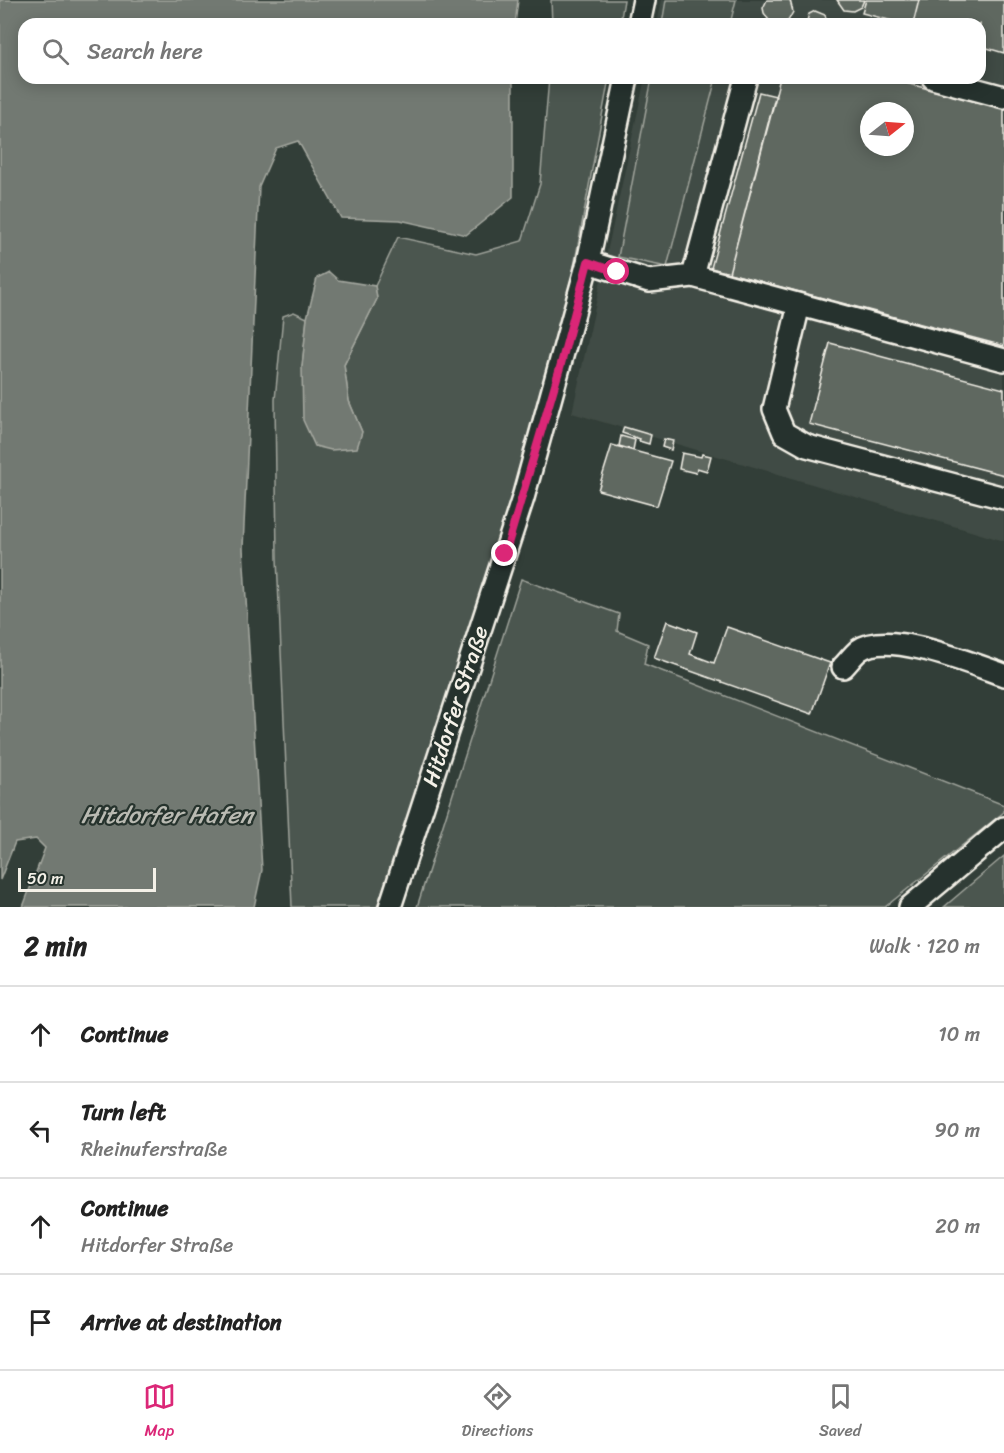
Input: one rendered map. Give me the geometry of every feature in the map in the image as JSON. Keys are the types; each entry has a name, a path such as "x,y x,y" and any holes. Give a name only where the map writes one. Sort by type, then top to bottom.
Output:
{"street":[{"path":"640,18 644,0"},
{"name":"Hitdorfer Straße","path":"390,907 521,504 588,262 626,84"},
{"path":"693,276 744,84"},
{"path":"955,84 1004,97"},
{"path":"588,262 649,281 693,276 1004,360"},
{"path":"800,305 774,409 784,433 807,446 1004,498"},
{"path":"843,667 860,649 879,643 895,643 944,655 1004,675"},
{"path":"910,907 1004,828"}],"shaded area":[{"path":"551,0 624,0 621,18 552,18"},
{"path":"662,0 1004,0 1004,541 572,413 644,84 986,84 986,18 658,18"},
{"path":"666,0 736,0 732,18 663,18"},
{"path":"548,84 608,84 573,272 515,483 475,617 377,907 292,907 277,558 275,400 283,316 294,312 307,318 302,367 362,432 349,401 344,365 377,299 375,286 398,237 476,254 522,241 540,184"},
{"path":"651,84 714,84 667,267 618,257"},
{"path":"521,579 619,614 617,631 648,644 644,664 1004,805 1004,812 885,907 417,907"},
{"path":"1004,856 1004,907 944,907"}],"water":[{"name":"Hitdorfer Hafen","path":"0,0 518,0 516,18 18,18 18,84 513,84 513,197 466,235 400,220 341,218 298,141 276,148 259,187 243,548 262,870 254,907 23,907 45,848 36,839 15,842 0,880"},
{"path":"329,272 338,280 375,286 377,299 344,365 349,401 362,432 357,448 331,450 315,446 303,420 302,367 307,318 317,278"}],"building":[{"path":"767,0 790,0 793,12 790,18 767,18 763,8"},
{"path":"837,0 864,0 861,7 853,11 844,10"},
{"path":"866,0 919,0 914,18 881,18 862,13"},
{"path":"919,0 1004,0 1004,53 986,48 986,18 914,18"},
{"path":"815,11 825,15 826,18 808,18 809,14"},
{"path":"778,84 910,84 1004,109 1004,346 729,273"},
{"path":"759,92 776,96 729,273 711,268"},
{"path":"830,343 1004,389 1004,475 809,424"},
{"path":"624,427 651,435 649,444 622,433"},
{"path":"621,436 635,440 633,450 619,446"},
{"path":"664,439 673,441 671,450 662,447"},
{"path":"612,445 671,461 657,506 598,490"},
{"path":"682,453 701,457 702,454 711,456 707,471 697,468 696,473 679,469"},
{"path":"667,621 697,632 690,654 714,663 727,627 830,663 812,714 654,658"}],"route":[{"path":"505,554 523,498 588,262 617,272"}]}
